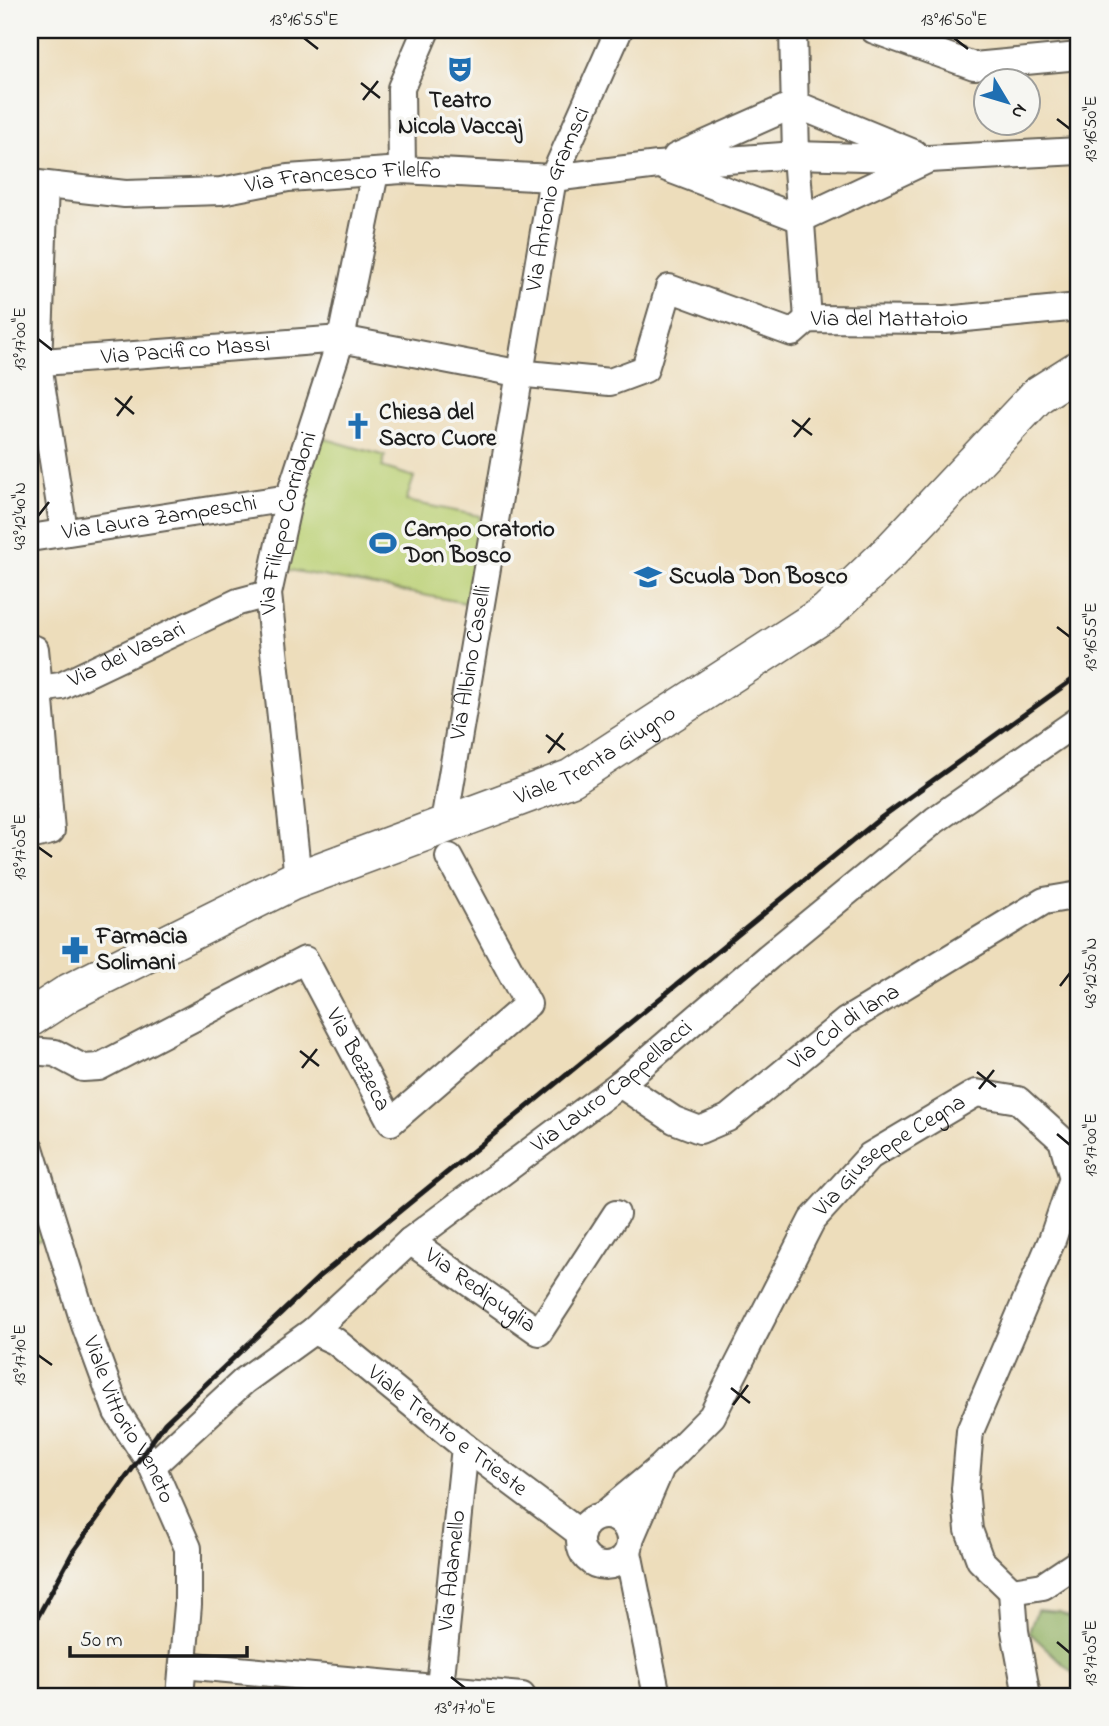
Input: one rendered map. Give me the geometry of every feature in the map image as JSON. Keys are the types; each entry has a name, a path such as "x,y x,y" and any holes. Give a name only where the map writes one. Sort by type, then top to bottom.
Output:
{"street":[{"path":"402,170 401,88 426,30"},
{"name":"Via Antonio Gramsci","path":"517,373 553,178 620,30"},
{"path":"793,30 796,155 808,319"},
{"path":"874,30 974,66 1079,56"},
{"path":"658,165 795,104 929,159"},
{"path":"658,165 796,155 929,159 1079,151"},
{"path":"658,165 801,219 929,159"},
{"name":"Via Francesco Filelfo","path":"37,184 125,194 208,192 288,178 402,170 553,178 658,165"},
{"name":"Via Filippo Corridoni","path":"298,879 268,594 289,498 341,339 375,173"},
{"path":"37,184 34,363 64,531"},
{"name":"Via del Mattatoio","path":"645,369 669,288 792,333 808,319 946,320 1079,307"},
{"name":"Via Pacifico Massi","path":"34,363 341,339 517,373 610,382 645,369"},
{"name":"Viale Trenta Giugno","path":"30,1018 70,992 298,879 446,842 572,778 827,612 888,554 1038,395 1079,369"},
{"name":"Via Albino Caselli","path":"446,842 517,373"},
{"name":"Via Laura Zampeschi","path":"30,538 289,498"},
{"name":"Via dei Vasari","path":"40,833 39,689 61,686 238,602 268,594"},
{"path":"30,650 35,649 39,689"},
{"name":"Via Lauro Cappellacci","path":"152,1465 244,1381 313,1331 410,1241 620,1084 768,957 935,820 1079,720"},
{"name":"Via Bezzeca","path":"30,1051 55,1053 83,1068 99,1067 305,960 391,1122 528,1004 446,842"},
{"name":"Via Col di lana","path":"620,1084 674,1120 700,1130 728,1118 858,1014 1044,901 1079,895"},
{"name":"Via Giuseppe Cegna","path":"602,1516 661,1467 712,1416 812,1220 870,1156 976,1093 1018,1100 1062,1140 1073,1178 1052,1240 970,1430 965,1489 969,1530 980,1559 1012,1591"},
{"name":"Viale Vittorio Veneto","path":"30,1148 85,1325 117,1412 152,1465 188,1548 180,1696"},
{"name":"Via Redipuglia","path":"410,1241 539,1332 616,1214"},
{"name":"Viale Trento e Trieste","path":"313,1331 335,1341 465,1447 581,1534"},
{"name":"Via Adamello","path":"440,1694 465,1447"},
{"name":"Via Giuseppe Cegna","path":"622,1552 661,1467"},
{"path":"622,1552 592,1563 581,1550 581,1534 589,1522 602,1516 617,1518 624,1523 622,1552 639,1612 657,1696"},
{"path":"1027,1696 1015,1631 1012,1591 1043,1586 1079,1562"},
{"path":"183,1665 440,1694 523,1696"}],"green space":[{"name":"Campo Oratorio Don Bosco","path":"319,437 385,456 382,467 414,477 406,501 480,516 466,603 284,569"},
{"path":"30,1192 47,1238 30,1241"},
{"path":"1037,1610 1060,1612 1079,1624 1079,1679 1029,1632"}],"railway":[{"path":"30,1631 73,1552 165,1423 319,1277 882,817 1079,675"}],"place":[{"name":"Teatro Nicola Vaccaj","path":"460,69"},
{"name":"Chiesa del Sacro Cuore","path":"358,426"},
{"name":"Campo Oratorio Don Bosco","path":"383,543"},
{"name":"Scuola Don Bosco","path":"648,577"},
{"name":"Farmacia Solimani","path":"75,950"}]}
